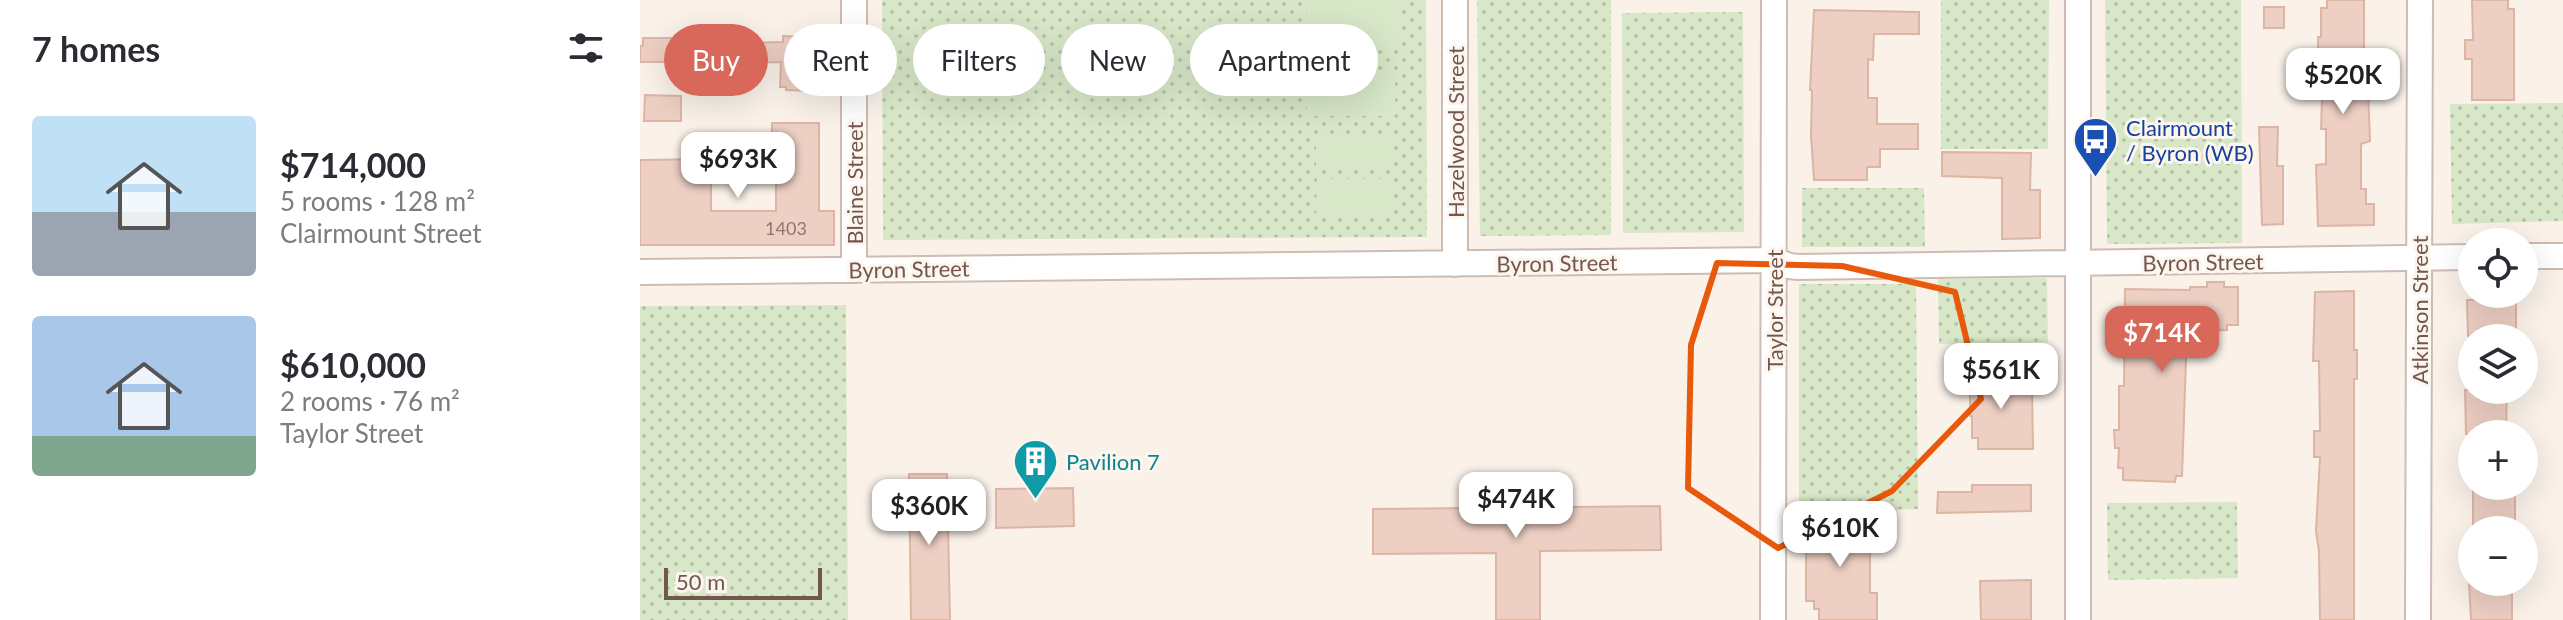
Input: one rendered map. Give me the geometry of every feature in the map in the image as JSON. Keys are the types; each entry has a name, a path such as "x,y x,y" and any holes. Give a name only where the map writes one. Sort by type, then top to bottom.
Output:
{"street":[{"name":"Blaine Street","path":"854,0 854,270"},
{"name":"Hazelwood Street","path":"1455,0 1455,264"},
{"name":"Taylor Street","path":"1773,620 1774,0"},
{"path":"2078,0 2078,620"},
{"name":"Atkinson Street","path":"2418,620 2420,0"},
{"path":"2538,256 2563,256"},
{"name":"Byron Street","path":"640,272 1774,260 1798,267 2458,257"}],"highlighted area":[{"path":"1717,263 1842,266 1955,292 1981,399 1892,491 1778,548 1688,488 1691,345"}],"green space":[{"path":"882,0 1426,0 1427,237 883,240 882,96 897,96 897,24 882,24"},
{"path":"1307,0 1399,0 1398,46 1378,46 1378,24 1306,24"},
{"path":"1477,0 1611,0 1611,235 1480,236"},
{"path":"1941,0 2049,0 2048,149 1941,149"},
{"path":"2105,0 2241,0 2242,243 2107,244"},
{"path":"1743,12 1744,232 1623,233 1622,13"},
{"path":"1378,70 1395,70 1395,116 1307,116 1307,96 1378,96"},
{"path":"2563,103 2563,221 2452,224 2450,104"},
{"path":"1316,135 1392,135 1392,170 1316,170"},
{"path":"1317,179 1392,179 1392,215 1316,215"},
{"path":"1802,188 1924,188 1925,247 1802,247"},
{"path":"2047,278 2048,342 1939,344 1938,279"},
{"path":"1799,284 1916,284 1918,509 1799,513"},
{"path":"846,305 848,620 640,620 640,306"},
{"path":"2237,502 2238,578 2108,580 2107,503"}],"building":[{"path":"2327,0 2364,0 2364,89 2368,89 2370,141 2361,144 2361,189 2366,189 2366,204 2374,204 2374,225 2318,226 2316,165 2326,164 2326,129 2321,129 2322,99 2318,99 2318,37 2321,37 2321,8 2327,8"},
{"path":"2472,0 2508,0 2508,9 2514,9 2514,100 2472,100 2472,59 2465,59 2465,40 2473,40"},
{"path":"2264,7 2284,7 2284,28 2264,28"},
{"path":"1814,10 1919,12 1919,34 1874,34 1873,60 1868,59 1868,98 1877,98 1877,124 1918,124 1918,149 1880,149 1880,167 1867,167 1867,180 1814,180 1810,90"},
{"path":"784,36 784,87 780,87 781,62 768,62 768,42 783,42"},
{"path":"643,38 664,38 664,62 640,62 640,46 643,46"},
{"path":"645,95 681,96 681,121 644,121"},
{"path":"772,123 819,123 819,211 834,211 834,245 640,245 640,160 711,159 711,211 776,211 776,149 772,149"},
{"path":"2259,127 2278,127 2277,166 2283,166 2283,224 2262,225"},
{"path":"1942,152 2031,153 2030,190 2040,190 2040,238 2002,239 2002,178 1942,176"},
{"path":"2207,282 2224,282 2224,287 2238,287 2238,325 2227,325 2227,330 2187,331 2182,476 2176,476 2175,482 2123,480 2123,468 2118,468 2119,448 2115,448 2114,430 2119,430 2119,386 2124,386 2125,289 2190,290 2190,287 2207,287"},
{"path":"2354,291 2357,379 2354,379 2354,620 2320,620 2316,531 2320,457 2314,457 2314,431 2320,431 2319,361 2313,361 2315,292"},
{"path":"2467,308 2516,308 2516,324 2468,324"},
{"path":"1970,373 2023,373 2023,387 2032,387 2033,449 1978,449 1978,438 1972,438"},
{"path":"2465,404 2507,404 2506,420 2466,420"},
{"path":"909,474 947,474 950,620 911,620"},
{"path":"1972,485 2031,485 2031,511 1937,513 1938,492 1972,492"},
{"name":"Pavilion 7","path":"1073,488 1074,526 996,528 996,489"},
{"path":"2473,500 2515,500 2515,516 2473,516"},
{"path":"1660,506 1661,550 1540,551 1540,620 1496,620 1496,553 1373,554 1373,509"},
{"path":"1806,518 1870,518 1870,593 1877,593 1877,620 1819,620 1819,609 1814,609 1814,601 1806,601"},
{"path":"2031,580 2031,620 1981,620 1980,581"},
{"path":"2470,596 2512,596 2512,620 2471,620"}],"place":[{"name":"Clairmount / Byron (WB)","path":"2095,179"},
{"name":"Pavilion 7","path":"1035,500"}]}
